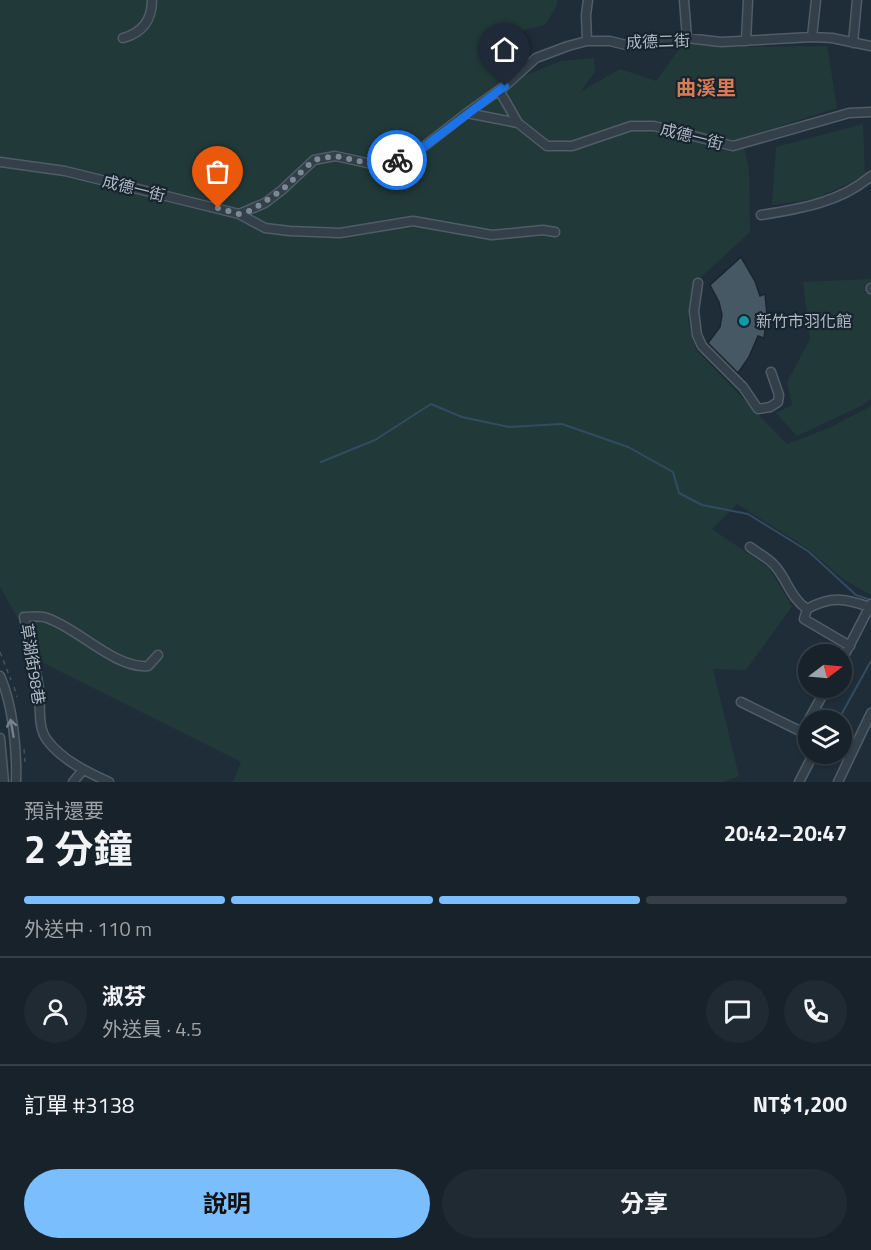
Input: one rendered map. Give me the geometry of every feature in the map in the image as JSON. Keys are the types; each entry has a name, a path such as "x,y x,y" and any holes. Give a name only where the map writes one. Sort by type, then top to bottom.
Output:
{"street":[{"path":"123,38 136,35 142,30 147,21 152,0"},
{"path":"587,41 588,0"},
{"path":"684,0 687,38"},
{"path":"746,40 748,0"},
{"path":"812,37 816,0"},
{"path":"853,43 857,0"},
{"name":"成德二街","path":"467,113 499,90 536,58 587,41 610,41 626,45 687,38 721,42 812,37 871,46"},
{"name":"成德一街","path":"499,90 518,123 547,146 572,146 632,126 654,126 733,146 849,113 871,112"},
{"path":"239,214 265,203 314,160 335,156 381,166 413,155 467,113"},
{"name":"成德一街","path":"467,113 518,123"},
{"name":"成德一街","path":"0,162 42,166 239,214 265,228 340,233 413,221 492,236 543,230 555,232"},
{"path":"761,215 812,206 860,185 871,176"},
{"path":"698,283 694,311 702,346 742,387 758,409 770,408 778,402 779,395 771,372"},
{"path":"750,547 776,566 792,595 807,609"},
{"path":"847,644 804,619 807,609 830,599 841,598 870,606 851,644"},
{"name":"草湖街98巷","path":"109,782 83,770 47,741 41,730 39,690 24,617 46,617 138,667 148,666 158,655"},
{"path":"0,676 13,727 16,782"},
{"path":"741,702 798,731"},
{"path":"838,782 871,713"},
{"path":"0,738 4,782"},
{"path":"799,782 808,764"},
{"path":"73,782 83,770"}],"green space":[{"path":"0,0 557,0 557,5 545,25 524,30 513,55 527,75 561,61 594,58 595,72 580,92 620,69 656,81 684,42 724,47 827,46 837,108 742,138 749,171 750,232 700,278 691,295 688,321 696,350 787,444 829,428 871,406 871,595 843,579 807,548 737,504 712,529 769,568 792,606 746,670 713,669 739,776 723,782 233,782 241,762 43,663 0,587"},
{"path":"863,124 865,176 815,199 772,205 776,147"},
{"path":"871,279 871,399 797,436 776,413 792,405 787,382 810,339 803,282"}],"building":[{"name":"新竹市羽化館","path":"741,257 755,281 760,296 765,294 767,315 764,338 758,336 749,357 738,373 708,343 720,327 722,315 719,302 710,285"}],"waterway":[{"path":"321,462 375,440 431,404 462,417 509,427 562,424 628,447 673,472 679,493 702,505 748,514 808,551 856,595 871,600"},
{"path":"844,710 871,661"}],"way so far":[{"path":"218,208 239,214 252,210 282,190 314,160 335,156 381,166 397,160"}],"place":[{"name":"新竹市羽化館","path":"744,321"}],"district":[{"name":"曲溪里","path":"706,88"}],"route":[{"path":"397,160 413,155 505,86"}]}
